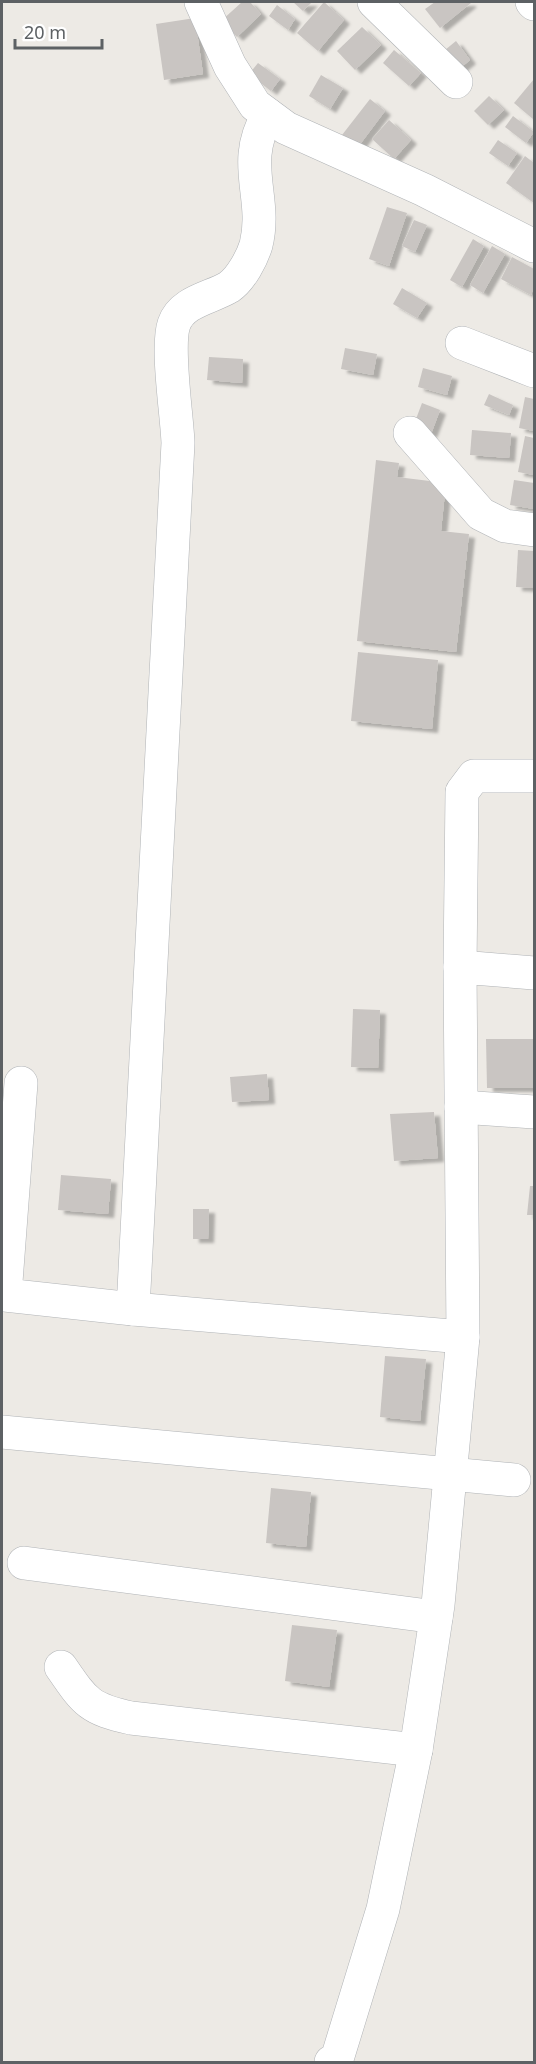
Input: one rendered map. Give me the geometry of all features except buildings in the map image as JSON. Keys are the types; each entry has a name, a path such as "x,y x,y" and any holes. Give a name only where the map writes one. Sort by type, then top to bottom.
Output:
{"street":[{"path":"201,2 230,66 255,105 268,115 286,128 424,190 534,246"},
{"path":"374,2 456,82"},
{"path":"133,1309 178,443 171,344 174,323 183,309 231,286 248,265 256,244 258,219 254,152 259,132 268,115"},
{"path":"462,343 486,350 534,371"},
{"path":"410,433 482,514 505,526 534,530"},
{"path":"331,2062 337,2059 382,1909 416,1750 436,1617 463,1337 460,967 462,792 474,776 534,776"},
{"path":"460,967 534,973"},
{"path":"21,1083 5,1295 133,1309 463,1337"},
{"path":"461,1107 534,1112"},
{"path":"2,1432 514,1480"},
{"path":"24,1563 436,1617"},
{"path":"61,1667 83,1698 100,1711 131,1718 416,1750"}]}
